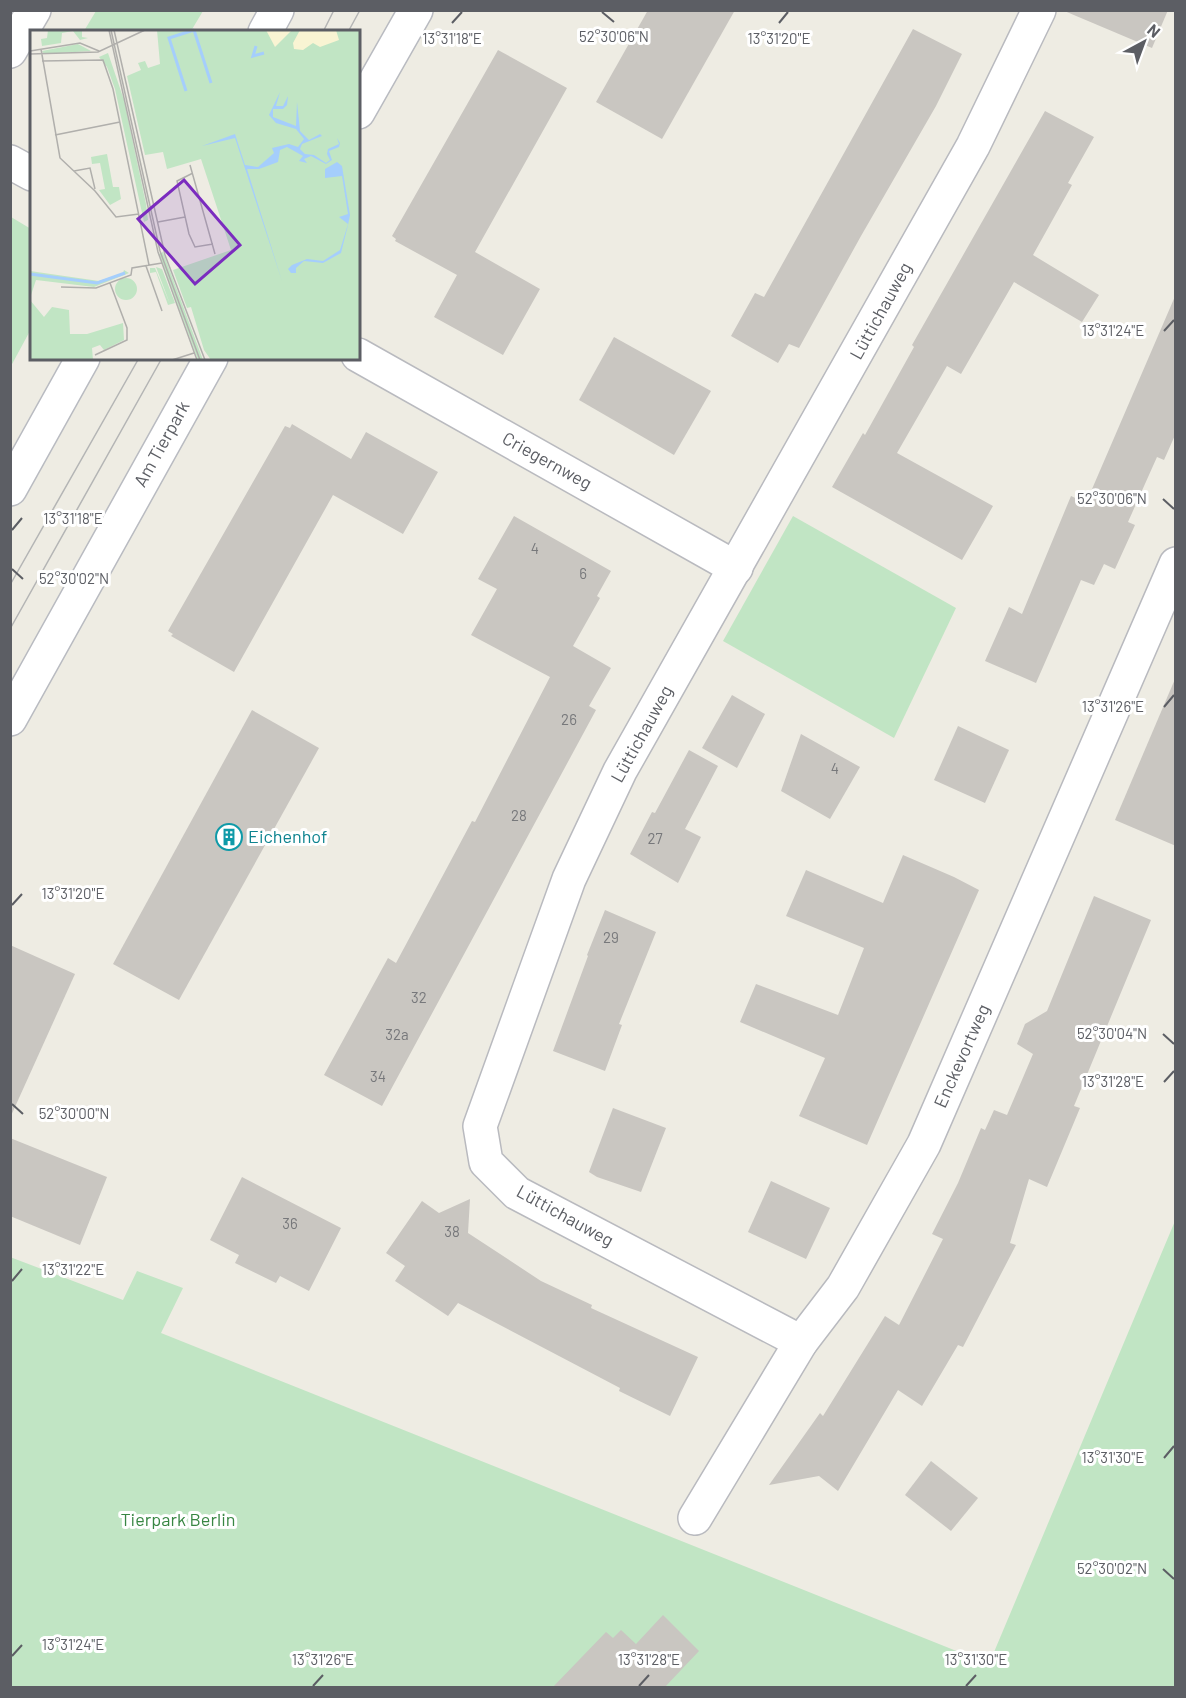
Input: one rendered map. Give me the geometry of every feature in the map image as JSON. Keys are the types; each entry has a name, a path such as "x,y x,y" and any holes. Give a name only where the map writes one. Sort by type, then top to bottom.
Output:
{"street":[{"path":"10,51 33,10"},
{"path":"266,30 277,10"},
{"path":"360,108 416,10"},
{"name":"Lüttichauweg","path":"801,1342 517,1193 486,1162 480,1126 569,879 620,771 974,147 1039,10"},
{"path":"10,162 30,173"},
{"name":"Criegernweg","path":"360,356 736,568"},
{"path":"10,489 82,360"},
{"name":"Am Tierpark","path":"10,719 210,360"},
{"name":"Enckevortweg","path":"694,1518 801,1342 843,1287 924,1144 1176,564"}],"green space":[{"path":"96,10 203,11 192,30 85,30"},
{"path":"11,217 30,228 30,331 11,366"},
{"path":"793,516 956,608 894,738 723,641"},
{"name":"Tierpark Berlin","path":"1175,1221 1175,1687 11,1687 10,1257 123,1300 137,1271 183,1288 161,1333 989,1664"}],"building":[{"path":"648,10 735,10 662,139 596,102"},
{"path":"1062,10 1168,10 1152,48"},
{"path":"913,29 962,54 936,106 799,348 789,344 778,363 731,336 755,293 764,297"},
{"path":"498,50 567,88 475,252 540,289 503,355 434,317 457,275 395,241 396,239 392,236"},
{"path":"1045,111 1094,137 1068,183 1072,185 1033,255 1099,295 1082,322 1014,282 961,374 947,366 897,453 993,506 962,560 832,487 863,433 865,435 914,347 912,345"},
{"path":"1176,294 1176,433 1164,460 1157,457 1128,522 1135,525 1115,569 1104,564 1094,585 1081,580 1036,683 985,661 1009,607 1022,614 1071,496 1086,503"},
{"path":"614,337 711,391 674,455 579,400"},
{"path":"292,424 351,459 366,432 438,472 403,534 333,495 234,672 171,636 173,634 168,631 285,426 290,428"},
{"path":"514,516 611,571 597,596 600,598 573,646 611,668 589,706 596,710 382,1106 324,1075 388,958 396,963 472,821 475,822 550,677 471,635 497,589 478,579"},
{"path":"1176,679 1176,846 1115,820"},
{"path":"732,695 765,714 737,768 702,748"},
{"name":"Eichenhof","path":"252,710 319,748 179,1000 113,964"},
{"path":"958,726 1009,750 985,803 934,780"},
{"path":"801,734 860,767 830,819 781,791"},
{"path":"689,750 718,766 685,829 701,837 678,883 630,854"},
{"path":"903,855 979,890 867,1145 799,1116 825,1058 740,1022 756,984 838,1015 864,948 786,916 806,870 883,903"},
{"path":"1094,896 1151,920 1074,1106 1080,1108 1047,1187 1029,1179 1010,1243 1016,1245 963,1347 958,1345 922,1406 898,1390 838,1491 819,1476 769,1485 820,1413 823,1416 885,1316 899,1325 943,1239 932,1234 958,1183 981,1128 985,1130 994,1110 1007,1115 1033,1054 1017,1044 1025,1024 1047,1011"},
{"path":"605,910 656,932 619,1024 622,1025 605,1071 553,1051"},
{"path":"10,945 75,974 10,1118"},
{"path":"613,1108 666,1128 641,1192 589,1172"},
{"path":"10,1138 107,1177 80,1245 10,1216"},
{"path":"242,1177 341,1228 309,1291 280,1276 276,1283 235,1263 239,1255 210,1240"},
{"path":"771,1181 830,1208 806,1259 748,1232"},
{"path":"470,1199 468,1233 541,1281 592,1305 591,1308 698,1357 670,1416 619,1391 620,1388 458,1303 448,1316 395,1281 405,1266 386,1253 422,1201 439,1213"},
{"path":"931,1461 978,1498 951,1531 905,1495"},
{"path":"663,1615 699,1651 664,1688 552,1688 606,1632 613,1638 621,1630 636,1644"}],"tram line":[{"path":"324,30 334,10"},
{"path":"349,30 360,10"},
{"path":"10,585 138,360"},
{"path":"10,629 161,360"}],"place":[{"name":"Eichenhof","path":"229,837"}]}
